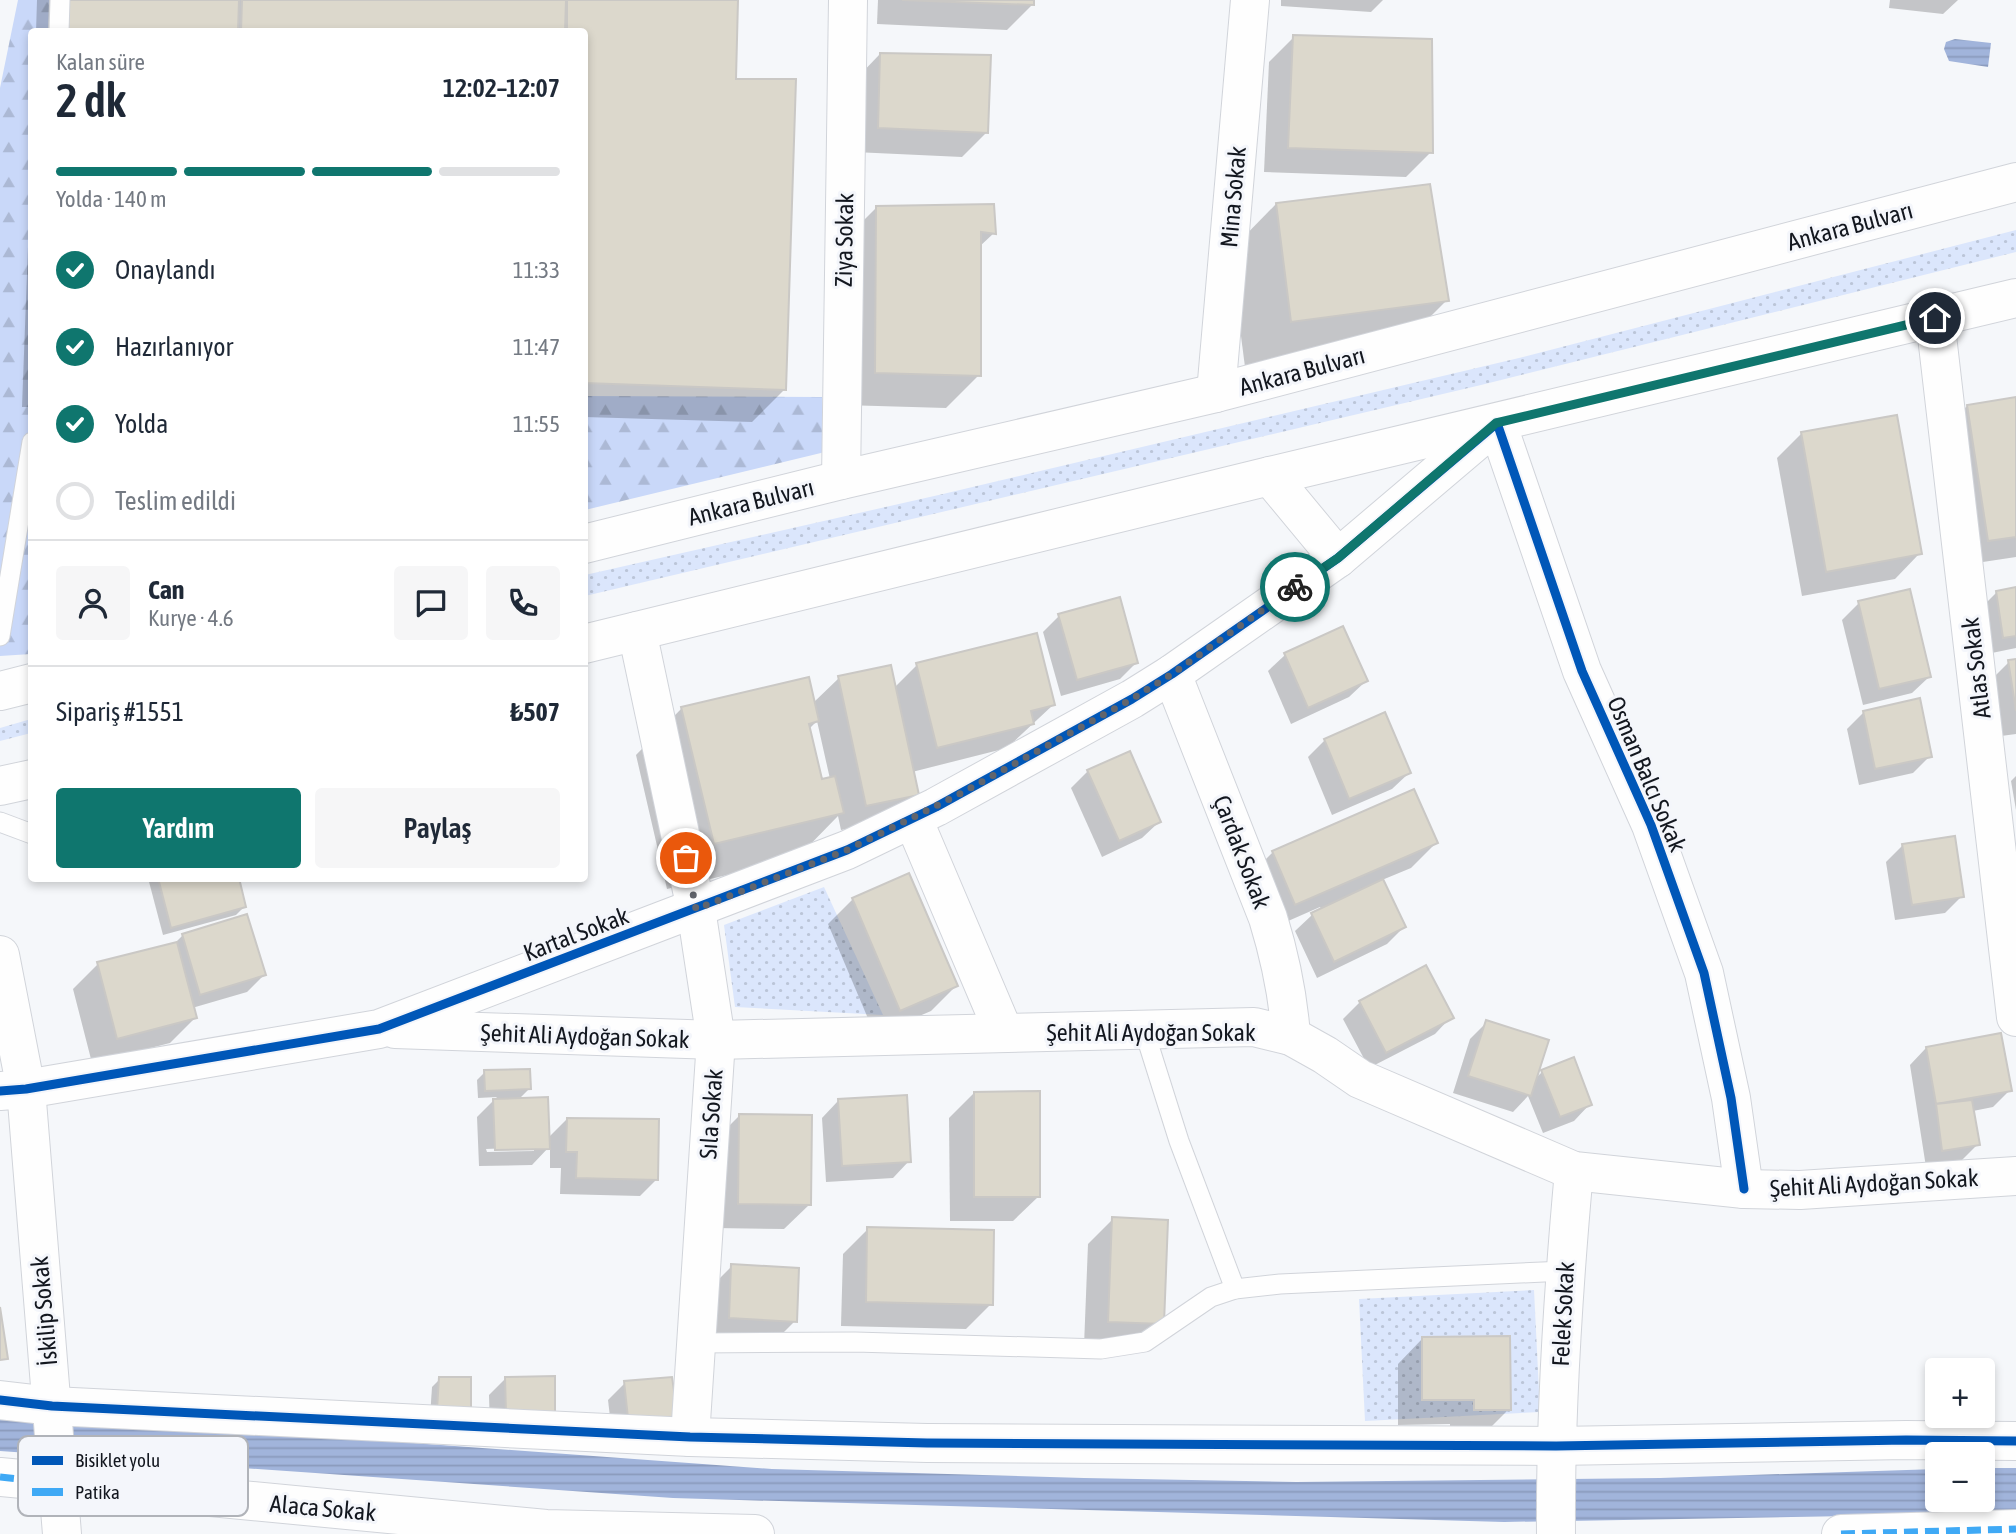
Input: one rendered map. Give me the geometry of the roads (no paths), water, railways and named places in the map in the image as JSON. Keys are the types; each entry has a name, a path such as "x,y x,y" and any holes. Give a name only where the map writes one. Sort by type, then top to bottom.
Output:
{"street":[{"name":"Ziya Sokak","path":"841,480 848,0"},
{"name":"Mina Sokak","path":"1216,393 1250,0"},
{"name":"Ankara Bulvarı","path":"588,543 841,480 1216,393 2016,182"},
{"path":"588,643 1270,476 2016,298"},
{"name":"Atlas Sokak","path":"1935,318 2016,1017"},
{"name":"Kartal Sokak","path":"13,1090 379,1029 847,850 1048,746 1172,674 1338,558 1496,423"},
{"name":"Osman Balcı Sokak","path":"1496,423 1582,671 1651,825 1704,973 1731,1098 1744,1188"},
{"path":"1270,476 1338,558"},
{"name":"Sıla Sokak","path":"637,631 696,909 716,1040 690,1437"},
{"name":"Çardak Sokak","path":"1172,674 1268,918 1288,995 1292,1037"},
{"path":"0,691 28,684"},
{"path":"0,786 28,780"},
{"path":"913,818 1004,1033"},
{"name":"İskilip Sokak","path":"0,955 13,1090 54,1436"},
{"name":"Şehit Ali Aydoğan Sokak","path":"379,1029 716,1040 1254,1027 1292,1037 1360,1079 1574,1171 1744,1188 1800,1190 2016,1176"},
{"name":"Felek Sokak","path":"1556,1534 1556,1452 1565,1271 1574,1171"},
{"path":"0,1401 52,1409 690,1437 927,1443 1556,1452 1906,1440 2016,1441"},
{"name":"Alaca Sokak","path":"0,1477 18,1476"},
{"name":"Alaca Sokak","path":"248,1496 545,1531 755,1534"},
{"name":"İskilip Sokak","path":"61,1516 62,1534"},
{"path":"1841,1534 2016,1529"}],"lane":[{"path":"59,28 60,0"},
{"path":"0,636 28,466"},
{"path":"0,822 28,832"},
{"path":"1144,1030 1179,1141 1235,1289"},
{"path":"696,1343 855,1342 1101,1349 1145,1342 1211,1297 1235,1289 1280,1284 1565,1271"}]}
